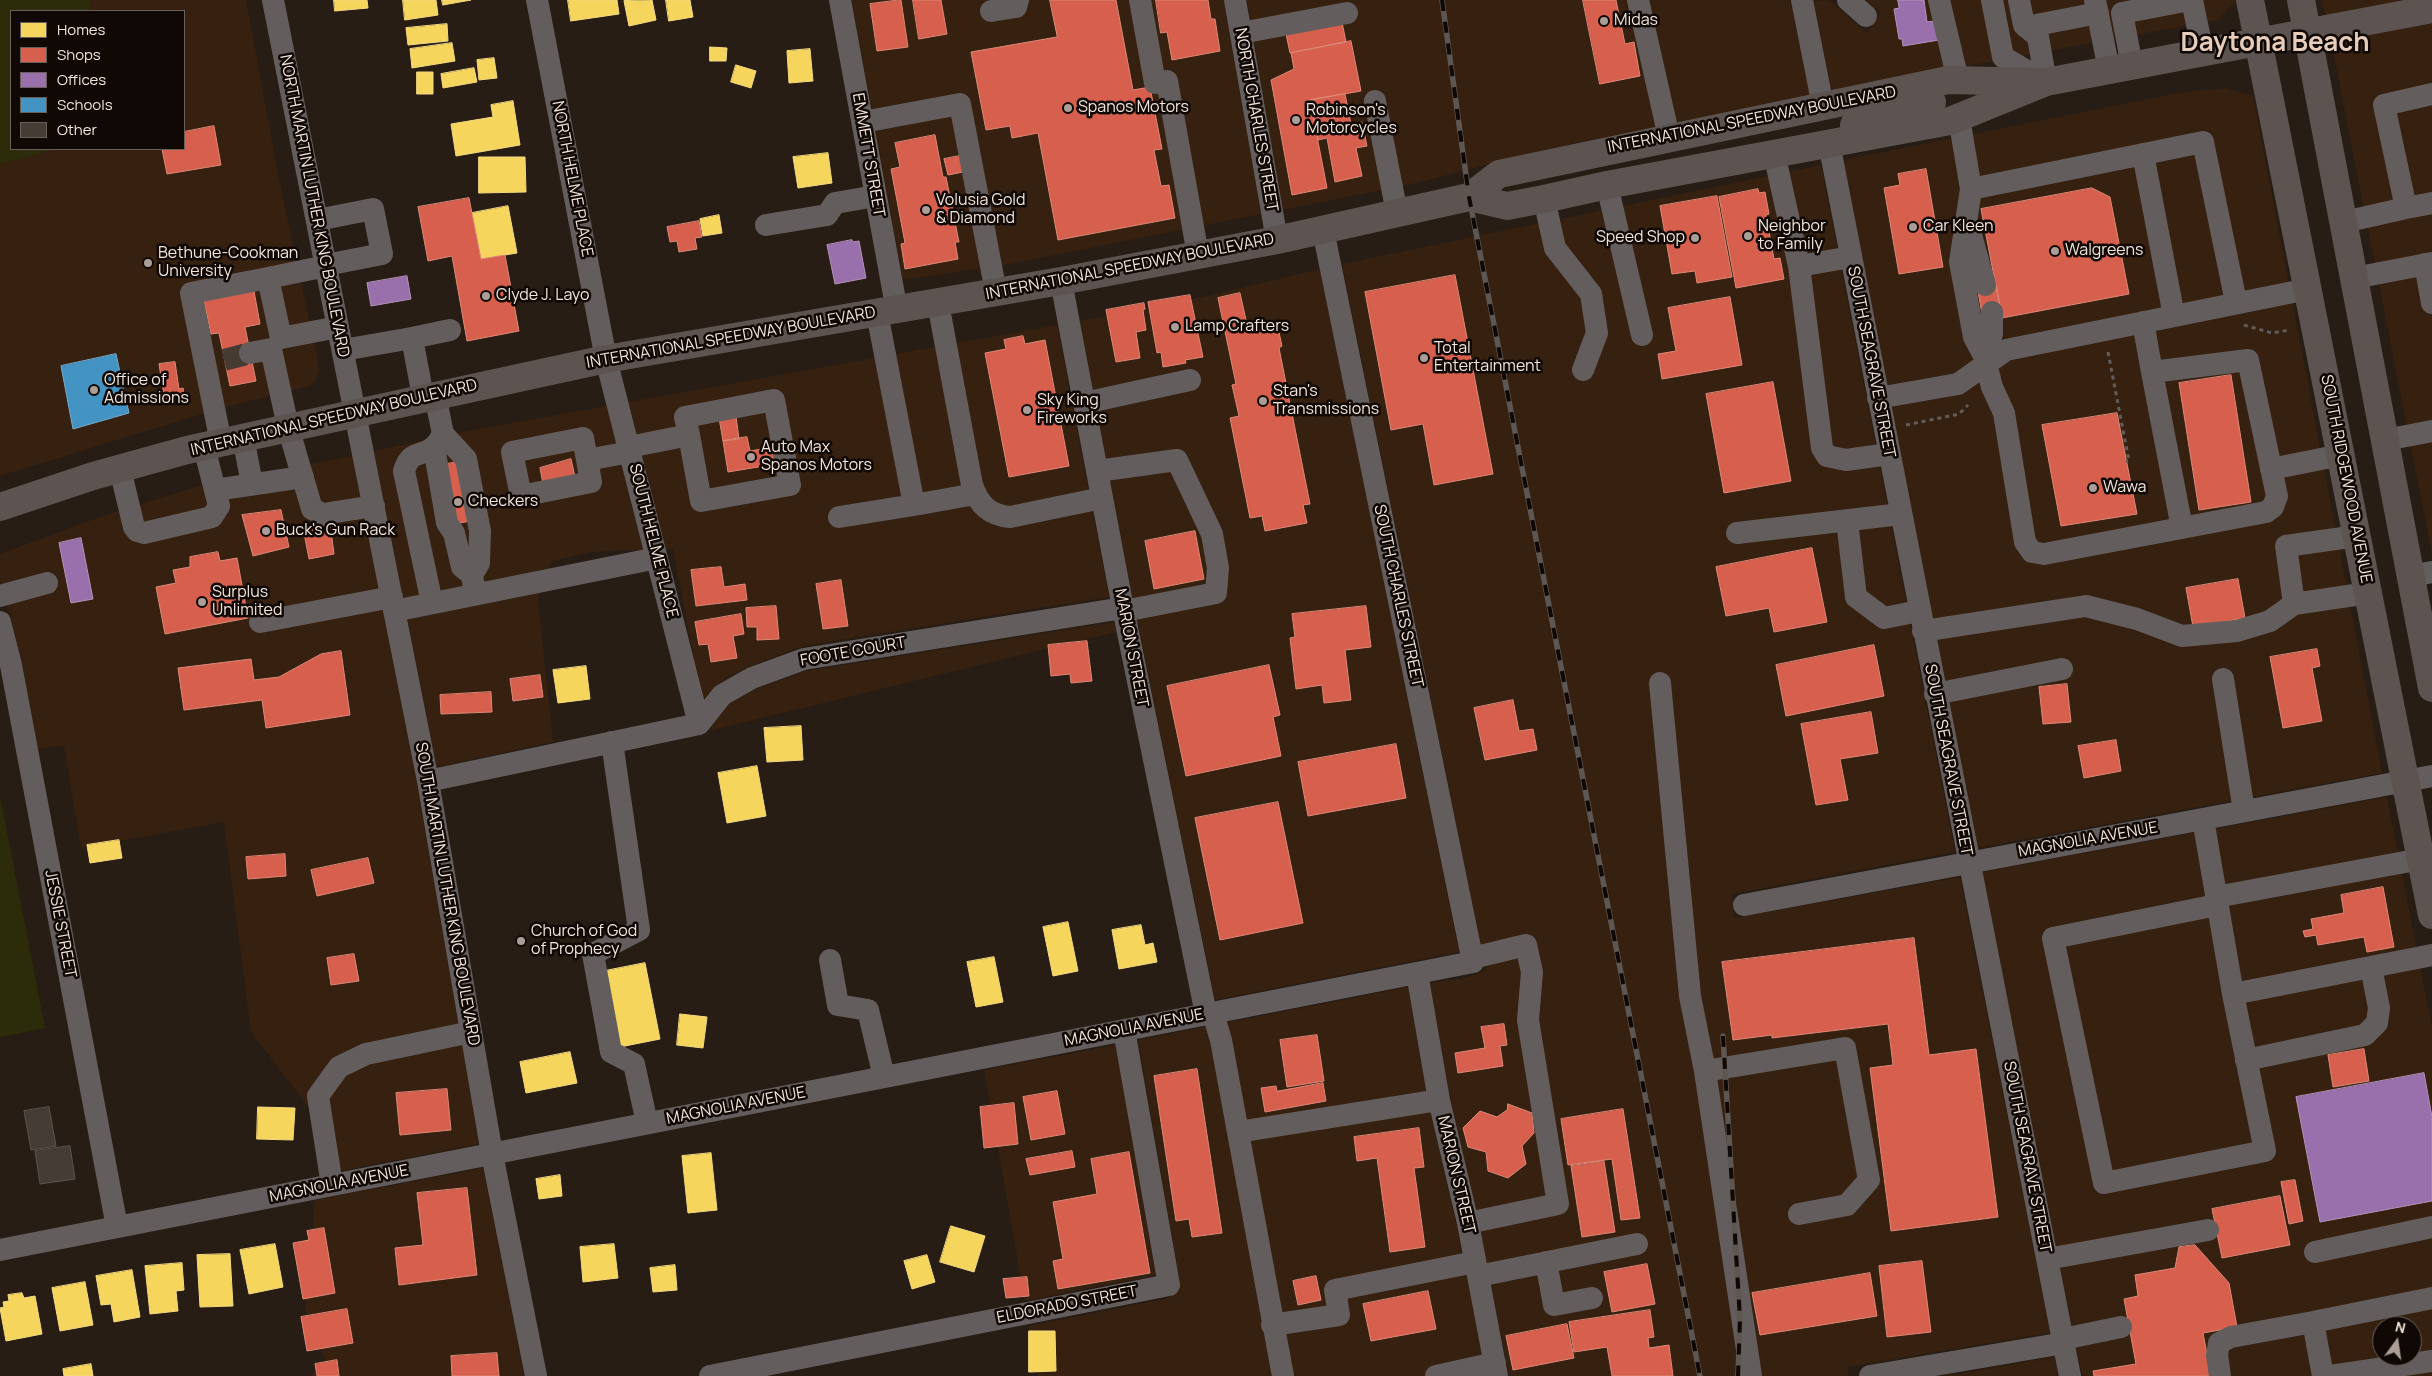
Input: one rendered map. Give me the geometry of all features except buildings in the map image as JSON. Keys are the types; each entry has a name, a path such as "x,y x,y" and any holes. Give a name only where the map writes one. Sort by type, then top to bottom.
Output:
{"main road":[{"name":"SOUTH RIDGEWOOD AVENUE","path":"2250,0 2368,593 2419,779 2421,859 2432,915"},
{"path":"2301,0 2385,440 2421,574 2432,688"},
{"name":"INTERNATIONAL SPEEDWAY BOULEVARD","path":"1469,198 1499,174 1948,80 2046,82 2432,9"},
{"path":"1829,143 1846,129 1867,118 1960,95 1970,81"},
{"name":"INTERNATIONAL SPEEDWAY BOULEVARD","path":"0,506 120,468 223,442 606,358 887,312 1061,281 1277,240 1469,198 1507,206 1607,185 1950,121 2046,82"},
{"path":"1551,197 1624,166 1807,125 1817,119 1823,106"}],"street":[{"name":"NORTH MARTIN LUTHER KING BOULEVARD","path":"273,0 355,412"},
{"name":"NORTH HELME PLACE","path":"537,0 606,358"},
{"name":"EMMETT STREET","path":"840,0 876,196 887,312 914,505"},
{"path":"991,11 1016,7 1018,0"},
{"path":"1140,0 1155,83 1167,81 1198,255"},
{"name":"NORTH CHARLES STREET","path":"1235,0 1277,240"},
{"path":"1638,0 1669,137"},
{"path":"1802,0 1823,106"},
{"path":"1848,0 1866,16"},
{"path":"1939,0 1970,81"},
{"path":"1992,0 2003,57 2046,82"},
{"path":"2018,0 2026,27 2038,38 2046,82"},
{"path":"2120,68 2121,7 2191,0 2203,53"},
{"path":"2026,27 2096,7 2120,68"},
{"path":"1241,33 1347,13"},
{"path":"2406,208 2384,105 2432,94"},
{"path":"1375,101 1397,213"},
{"path":"862,122 960,104 996,292"},
{"path":"1959,118 1971,188 1960,262 1974,337 1985,360 1992,387 2004,413 2025,542 2032,552 2044,554 2266,512 2273,507 2277,496 2248,360 2152,372"},
{"path":"1971,188 2204,142 2238,313"},
{"name":"SOUTH SEAGRAVE STREET","path":"1829,143 1935,694 2070,1376"},
{"path":"1774,153 1799,266 1822,448 1827,456 1846,460 1889,454"},
{"path":"2143,154 2174,316"},
{"path":"1607,185 1642,335"},
{"path":"766,225 827,215 835,203 876,196"},
{"path":"1551,197 1555,248 1591,294 1597,332 1583,370"},
{"path":"2344,222 2432,203"},
{"path":"120,468 134,527 137,531 144,533 212,517 219,506 215,490 223,442 214,362 191,293 382,254 373,209 317,220"},
{"path":"1966,220 1985,285"},
{"name":"SOUTH CHARLES STREET","path":"1323,230 1472,960"},
{"path":"1799,266 1851,257"},
{"path":"2354,278 2428,264 2432,303"},
{"path":"268,278 267,347 312,509 323,514 374,506"},
{"name":"MARION STREET","path":"1061,281 1123,609 1210,1014 1238,1132 1272,1325 1283,1376"},
{"path":"1878,398 1958,384 1985,360 2006,350 2174,316 2238,313 2308,289"},
{"path":"938,303 974,494 986,509 995,515 1010,517 1102,498"},
{"path":"1985,360 1992,334 1992,312"},
{"path":"2143,322 2182,528"},
{"path":"267,347 338,327"},
{"path":"343,350 450,330"},
{"path":"412,338 429,396 438,441 447,523 454,533 462,567 473,585"},
{"name":"SOUTH HELME PLACE","path":"606,358 699,724"},
{"path":"1084,403 1190,380"},
{"path":"774,400 790,485 701,501 689,435 685,417 774,400"},
{"name":"SOUTH MARTIN LUTHER KING BOULEVARD","path":"355,412 428,781 492,1154 536,1376"},
{"path":"2385,440 2432,431"},
{"path":"587,460 689,435"},
{"path":"438,441 466,460 480,531 479,562 473,585"},
{"path":"432,603 404,471 408,460 416,453 438,441"},
{"path":"223,442 252,484"},
{"path":"2271,469 2341,455"},
{"name":"FOOTE COURT","path":"699,724 722,695 752,678 804,659 1123,609 1216,592 1218,568 1212,534 1177,460 1097,471"},
{"path":"215,490 303,477"},
{"path":"839,517 974,494"},
{"path":"1737,533 1901,514"},
{"path":"1847,521 1856,597 1884,618 1921,621 2086,606 2137,619 2182,636 2236,631 2270,621 2294,604 2368,593"},
{"path":"2294,604 2286,546 2357,536"},
{"path":"260,622 393,604 432,603 473,585 657,558"},
{"path":"0,596 47,583"},
{"name":"JESSIE STREET","path":"0,622 11,665 116,1227"},
{"path":"1935,694 2062,669"},
{"path":"2223,678 2244,811"},
{"path":"1660,683 1690,996 1705,1071 1752,1376"},
{"path":"428,781 699,724"},
{"path":"612,742 639,930 594,954 611,1052 634,1064 648,1123"},
{"name":"MAGNOLIA AVENUE","path":"1744,904 2419,779"},
{"path":"2203,819 2217,901 2232,994 2265,1151 2104,1183 2053,938 2217,901 2421,859"},
{"name":"MAGNOLIA AVENUE","path":"0,1250 1418,973 1526,945 1532,972 1528,1020 1558,1204 1468,1223"},
{"path":"2232,994 2432,955"},
{"path":"830,960 838,1005 868,1010 884,1077"},
{"path":"2246,1060 2366,1036 2377,1023 2379,1008 2371,967"},
{"name":"MARION STREET","path":"1418,973 1439,1100 1468,1223 1496,1370"},
{"name":"ELDORADO STREET","path":"710,1376 1169,1285 1124,1030"},
{"path":"332,1185 318,1096 339,1067 366,1054 471,1032"},
{"path":"1705,1071 1845,1048 1869,1180 1847,1205 1800,1214"},
{"path":"1238,1132 1439,1100"},
{"path":"2315,1252 2432,1228"},
{"path":"2047,1259 2208,1230"},
{"path":"1272,1325 1340,1315 1335,1290 1476,1269 1546,1262 1637,1244"},
{"path":"1546,1262 1554,1305 1592,1298"},
{"path":"2220,1376 2217,1355 2219,1343 2231,1337 2432,1298"},
{"path":"2313,1322 2323,1376"},
{"path":"1870,1376 1977,1367 2063,1341 2121,1327"},
{"path":"2330,1376 2432,1361"},
{"path":"1436,1376 1496,1370"}],"path":[{"path":"2238,313 2272,333 2289,330"},
{"path":"2106,344 2129,461 2126,461"},
{"path":"1904,425 1959,414 1992,387"}],"shaded area":[{"name":"Bethune-Cookman University","path":"0,0 246,0 278,174 319,370 315,382 305,387 218,409 0,476"},
{"path":"0,0 89,0 92,10 10,10 10,150 52,150 0,164"},
{"path":"852,0 1224,0 1261,214 1010,264 903,280"},
{"path":"1247,0 1790,0 1810,96 1552,148 1416,183 1283,210"},
{"path":"1829,0 1867,33 1881,13 1866,0 2235,0 2235,2 2217,20 1832,91 1814,1"},
{"path":"2322,0 2417,0 2326,17"},
{"path":"2432,22 2432,554 2331,41"},
{"path":"2225,88 2253,96 2382,773 1977,848 1843,160 2178,93"},
{"path":"1821,165 1955,852 1732,894 1734,918 1960,877 2050,1333 1848,1367 1848,1376 1509,1376 1478,1220 1450,1096 1430,983 1465,978 1486,970 1342,264"},
{"path":"1320,269 1459,952 1215,1000 1134,605 1080,321 1203,297"},
{"path":"1057,325 1109,597 803,646 748,667 717,684 704,699 693,654 673,549 666,549 629,402"},
{"path":"607,406 643,550 592,552 552,561 538,599 553,742 437,767 374,451 472,430"},
{"path":"352,456 417,784 479,1144 319,1175 326,1130 251,1032 224,822 81,848 64,745 38,749 22,661 0,577 0,554 97,518 199,486"},
{"path":"1114,622 1116,632 712,730 711,726 728,705 756,689 806,671"},
{"path":"0,796 45,1028 0,1037"},
{"path":"2387,797 2432,1028 2432,1376 2082,1376 1982,872"},
{"path":"1408,987 1428,1103 1457,1227 1486,1376 1038,1376 1029,1326 1170,1298 1180,1282 1138,1040"},
{"path":"1116,1045 1156,1275 1025,1301 984,1070"},
{"path":"483,1168 524,1376 310,1376 325,1360 305,1308 315,1200"},
{"path":"2055,1357 2058,1376 1944,1376"}],"tunnel":[{"path":"224,360 250,353"}],"railway":[{"path":"1442,0 1469,197 1700,1376"},
{"path":"1723,1036 1740,1319 1738,1376"}],"place":[{"name":"Midas","path":"1604,21"},
{"name":"Spanos Motors","path":"1068,108"},
{"name":"Robinson's Motorcycles","path":"1296,120"},
{"name":"Volusia Gold & Diamond","path":"926,210"},
{"name":"Car Kleen","path":"1913,227"},
{"name":"Neighbor to Family","path":"1748,236"},
{"name":"Speed Shop","path":"1695,238"},
{"name":"Walgreens","path":"2055,251"},
{"name":"Bethune-Cookman University","path":"148,263"},
{"name":"Clyde J. Layo","path":"486,296"},
{"name":"Lamp Crafters","path":"1175,327"},
{"name":"Total Entertainment","path":"1424,358"},
{"name":"Office of Admissions","path":"94,390"},
{"name":"Stan's Transmissions","path":"1263,401"},
{"name":"Sky King Fireworks","path":"1027,410"},
{"name":"Auto Max Spanos Motors","path":"751,457"},
{"name":"Wawa","path":"2093,488"},
{"name":"Checkers","path":"458,502"},
{"name":"Buck's Gun Rack","path":"266,531"},
{"name":"Surplus Unlimited","path":"202,602"},
{"name":"Church of God of Prophecy","path":"521,941"}],"district":[{"name":"Daytona Beach","path":"2275,44"}]}
